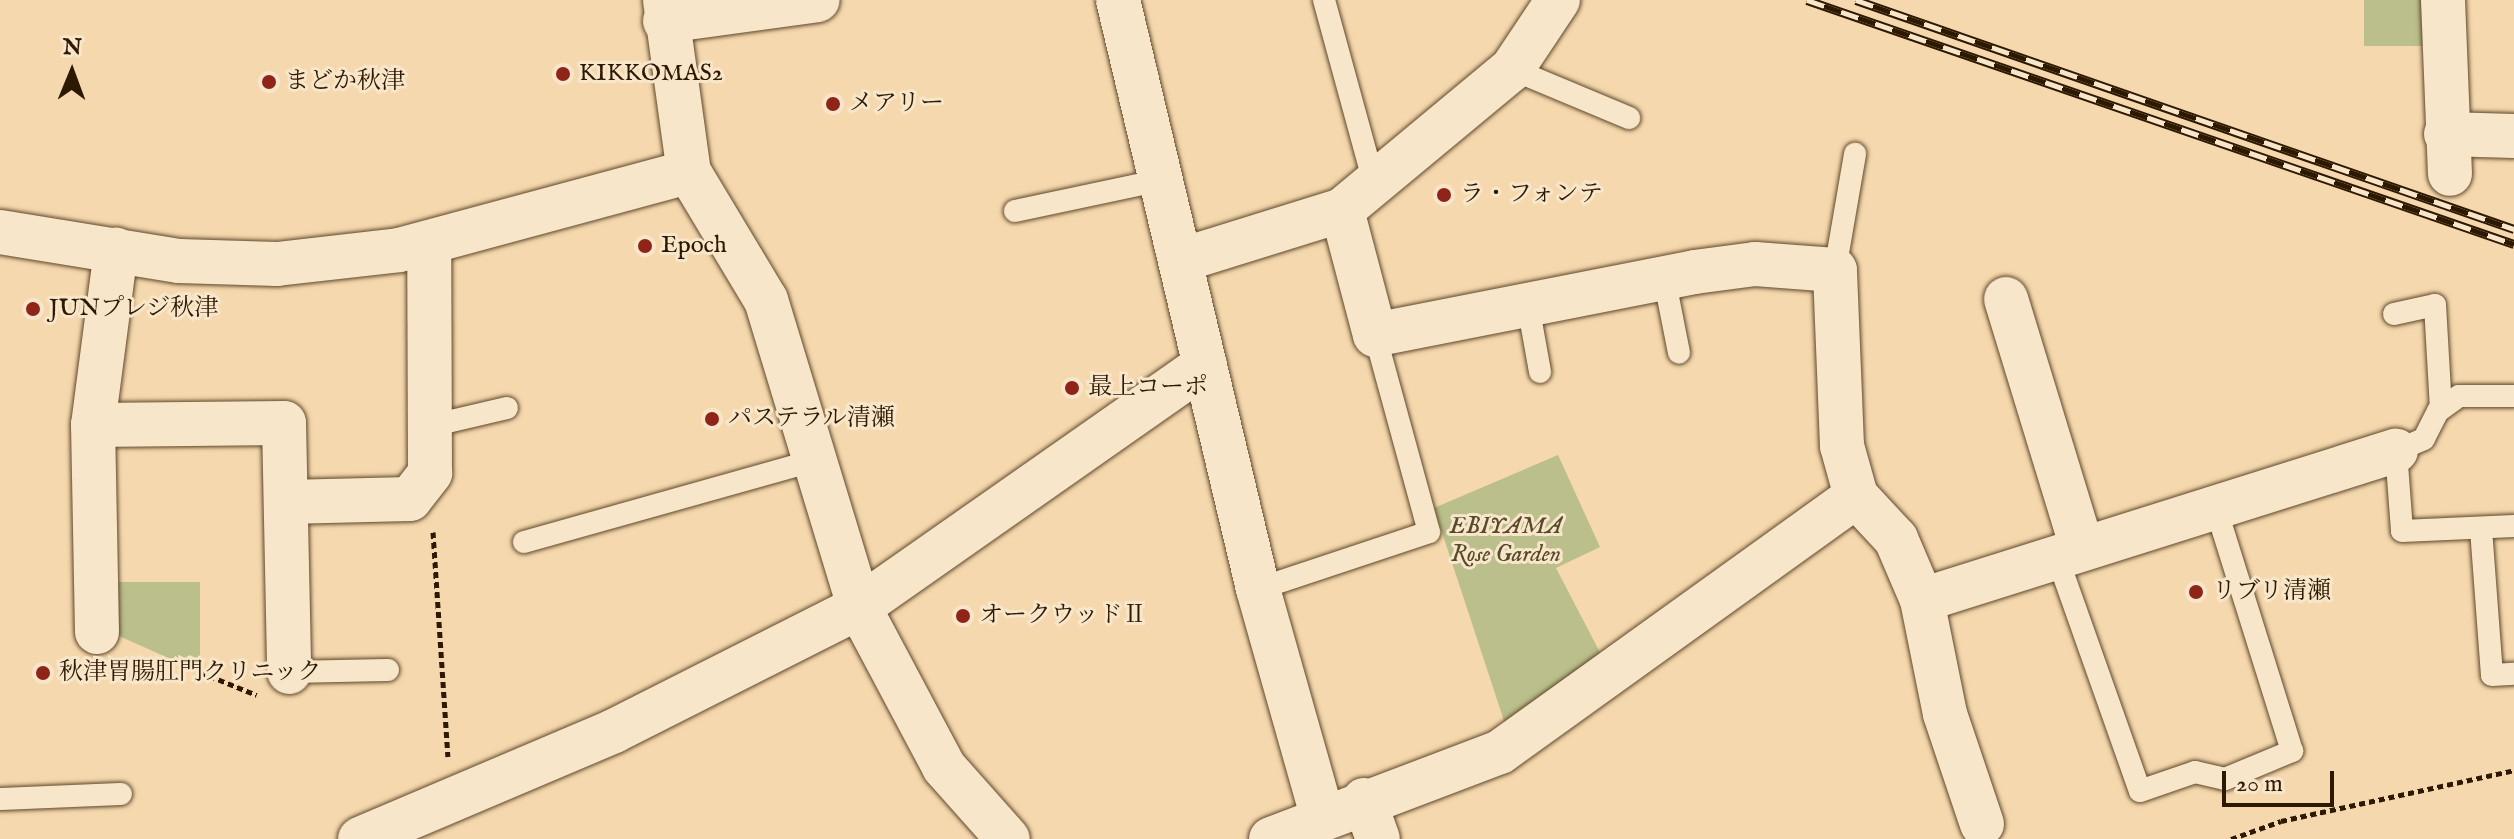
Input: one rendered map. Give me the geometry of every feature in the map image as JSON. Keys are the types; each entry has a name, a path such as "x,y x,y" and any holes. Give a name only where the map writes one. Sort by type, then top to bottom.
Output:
{"street":[{"path":"818,0 665,10 689,172 766,300 859,607 944,767 1008,839"},
{"path":"1118,0 1185,259 1205,365 1258,589 1322,815"},
{"path":"1185,259 1358,198 1512,69 1558,0"},
{"path":"2443,0 2448,154 2514,136"},
{"path":"0,232 116,250 277,264 429,243 689,172"},
{"path":"1358,198 1375,335 1664,277 1755,264 1835,270 1842,446 1856,496 1896,539 1922,600 1945,714 1982,824"},
{"path":"286,502 410,499 430,473 429,243"},
{"path":"97,632 93,425 116,250"},
{"path":"2006,299 2069,550"},
{"path":"360,839 449,804 614,731 859,607 1205,365"},
{"path":"93,425 284,423 289,672"},
{"path":"1922,600 2214,502 2396,451"},
{"path":"1271,839 1322,815 1371,820 1500,752 1856,496"}],"lane":[{"path":"1324,0 1358,198"},
{"path":"1512,69 1629,118"},
{"path":"1835,270 1855,154"},
{"path":"1015,211 1165,179"},
{"path":"1664,277 1679,353"},
{"path":"1528,305 1540,372"},
{"path":"2394,314 2435,305 2441,408"},
{"path":"1258,589 1429,532 1375,335"},
{"path":"2514,396 2459,396 2441,408 2424,439 2396,451 2402,531 2514,526"},
{"path":"430,426 507,408"},
{"path":"524,542 815,460"},
{"path":"2069,550 2140,791 2195,772 2225,779 2292,751 2214,502"},
{"path":"2481,529 2492,675 2514,674"},
{"path":"289,672 388,670"},
{"path":"0,799 121,794"}],"path":[{"path":"418,488 430,499 445,647 449,804"},
{"path":"200,672 254,697 289,672"},
{"path":"2231,839 2281,821 2514,770"}],"green space":[{"path":"2364,0 2443,0 2443,46 2364,46"},
{"name":"EBIYAMA Rose Garden","path":"1558,455 1600,547 1556,568 1605,662 1508,733 1434,508"},
{"path":"110,582 200,582 200,672 110,632"}],"railway":[{"path":"1807,0 2514,244"},
{"path":"1856,0 2514,229"}],"place":[{"name":"KIKKOMAS2","path":"563,74"},
{"name":"まどか秋津","path":"269,82"},
{"name":"メアリー","path":"833,104"},
{"name":"ラ・フォンテ","path":"1444,195"},
{"name":"Epoch","path":"645,246"},
{"name":"JUNプレジ秋津","path":"33,309"},
{"name":"最上コーポ","path":"1072,388"},
{"name":"パステラル清瀬","path":"712,419"},
{"name":"リブリ清瀬","path":"2196,592"},
{"name":"オークウッドⅡ","path":"963,616"},
{"name":"秋津胃腸肛門クリニック","path":"43,673"}]}
